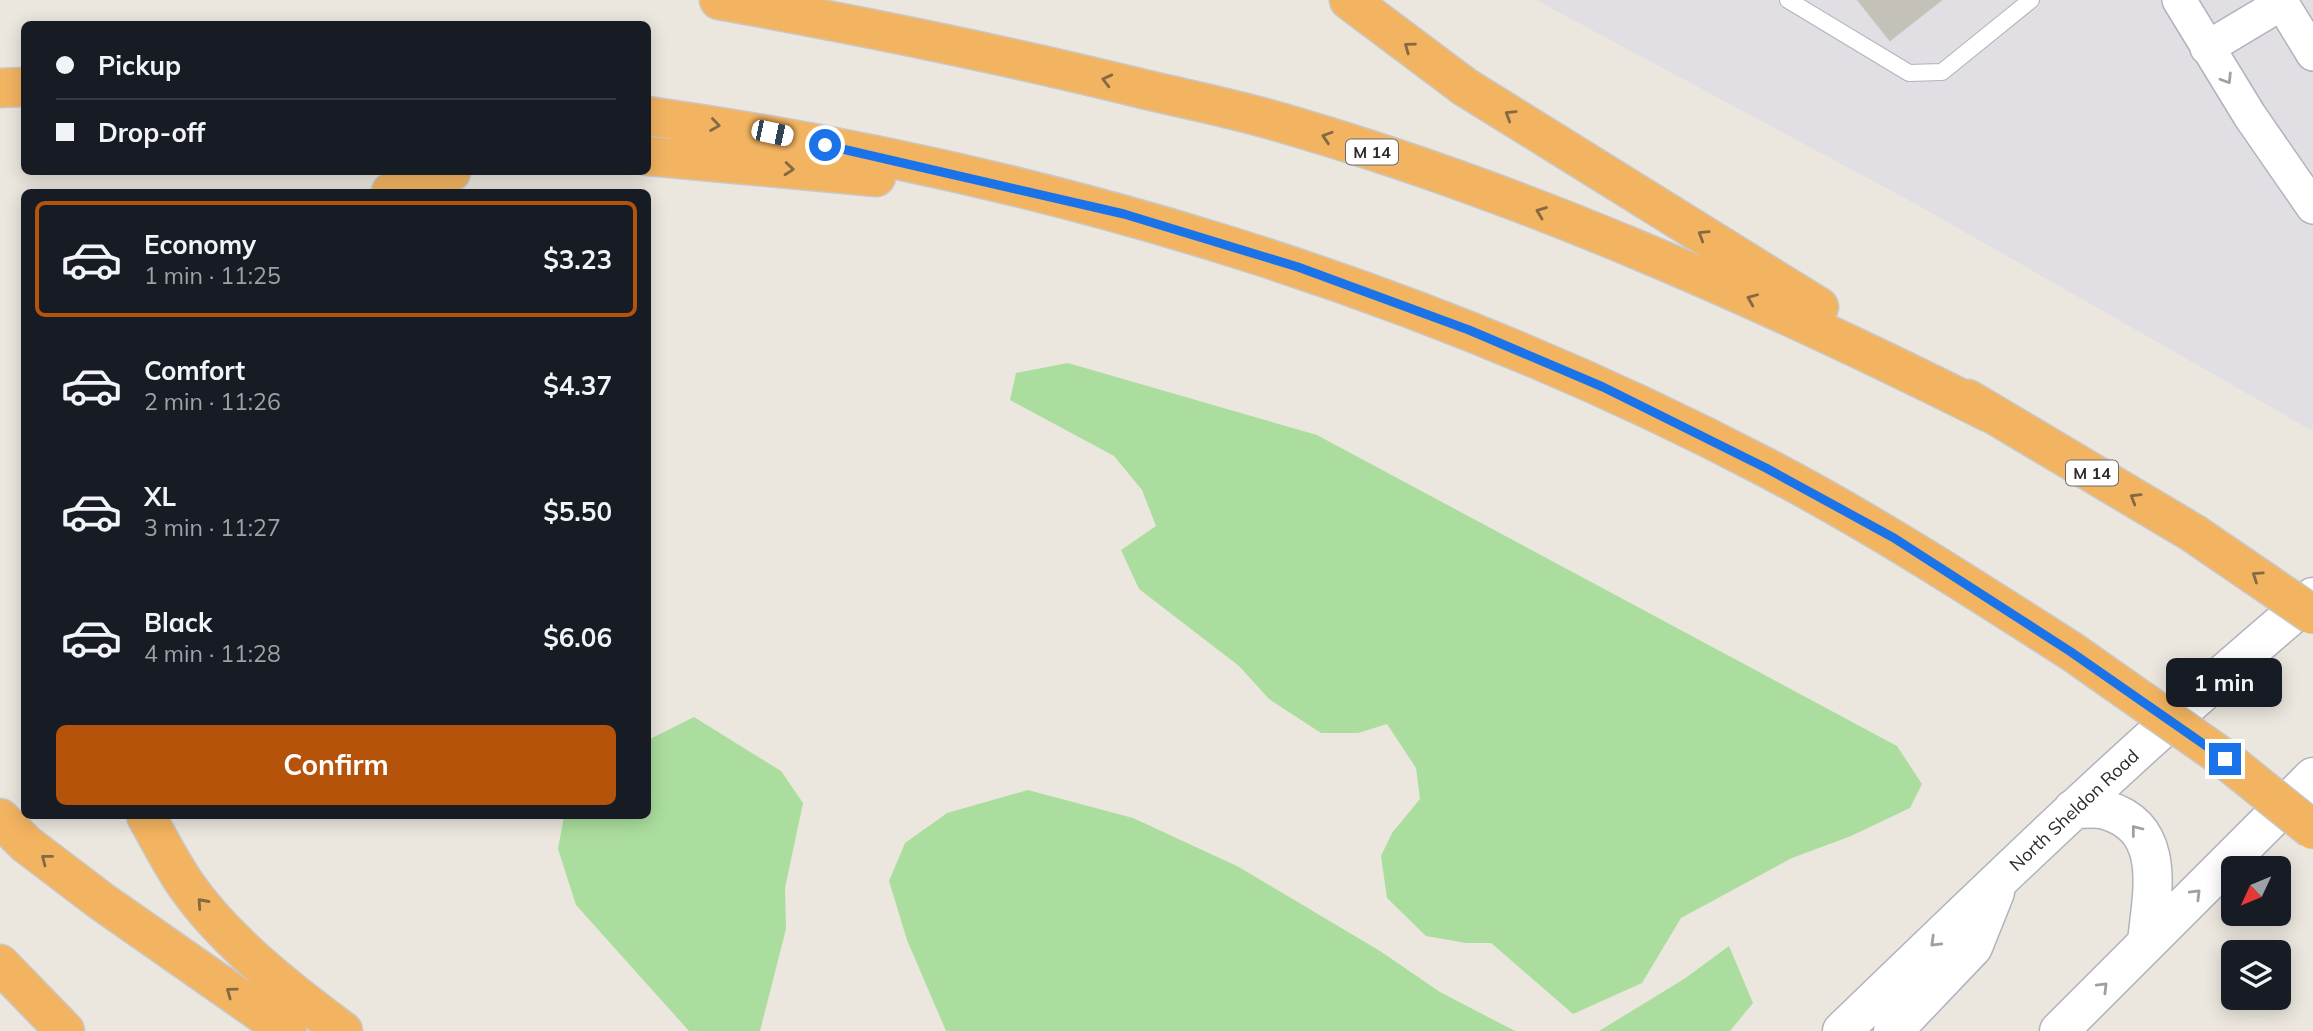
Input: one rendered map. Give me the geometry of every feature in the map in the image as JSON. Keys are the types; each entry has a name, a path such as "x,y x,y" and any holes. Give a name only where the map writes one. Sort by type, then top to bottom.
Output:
{"highway":[{"name":"M 14","path":"719,0 1018,58 1272,120 1492,193 1764,304 1990,413 2193,533 2313,615"},
{"path":"1349,0 1465,87 1990,413"},
{"path":"0,88 21,87"},
{"path":"651,116 772,133 1035,191 1124,214 1298,267 1469,330 1603,387 1766,468 1894,538 2071,652 2225,759 2313,830"},
{"path":"651,156 1035,191"},
{"path":"400,189 442,175"},
{"path":"0,818 26,844 101,901 286,1031"},
{"path":"148,819 188,888 226,930 262,967 343,1031"},
{"path":"0,964 65,1031"},
{"path":"0,999 36,1031"}],"main road":[{"name":"North Sheldon Road","path":"1842,1031 2073,809 2229,667 2313,597"},
{"path":"2059,1031 2313,778"},
{"path":"2073,809 2104,810 2130,821 2149,847 2154,877 2147,942"},
{"path":"1893,1031 1973,947 2001,877"}],"street":[{"path":"2179,0 2207,48 2313,207"},
{"path":"2207,48 2282,1 2313,54"}],"lane":[{"path":"1788,0 1909,73 1942,72 2031,0"}],"shaded area":[{"path":"1536,0 2313,0 2313,429 1914,203"}],"green space":[{"path":"1068,363 1317,435 1897,746 1922,784 1910,808 1851,836 1792,858 1681,918 1642,983 1573,1014 1491,943 1466,943 1426,936 1387,898 1381,856 1392,833 1420,799 1416,768 1387,724 1358,733 1321,733 1269,699 1239,666 1139,589 1121,550 1156,526 1142,490 1114,456 1010,400 1016,373"},
{"path":"694,717 781,771 803,803 785,888 786,929 760,1031 689,1031 576,905 558,849 563,819 651,819 651,738"},
{"path":"1028,790 1133,818 1237,866 1380,951 1440,992 1515,1031 946,1031 907,940 889,881 905,843 947,813"},
{"path":"1729,946 1753,1003 1730,1031 1599,1031 1684,979"}],"building":[{"path":"1858,0 1941,0 1890,40"}],"route":[{"path":"825,145 1035,191 1124,214 1298,267 1469,330 1603,387 1766,468 1894,538 2071,652 2225,759"}]}
